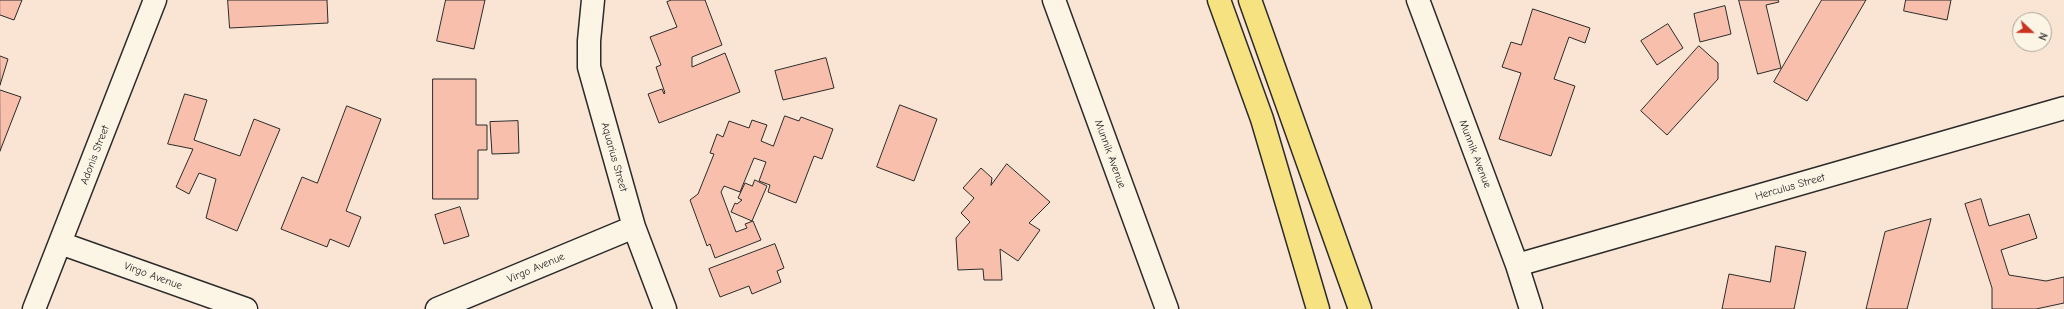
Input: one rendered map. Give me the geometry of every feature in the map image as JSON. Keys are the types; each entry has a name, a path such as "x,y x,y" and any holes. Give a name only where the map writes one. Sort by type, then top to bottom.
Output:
{"main road":[{"path":"1218,0 1262,119 1318,309"},
{"path":"1250,0 1360,309"}],"street":[{"name":"Adonis Street","path":"34,309 155,0"},
{"name":"Aquarius Street","path":"593,0 588,41 589,67 634,227 665,309"},
{"name":"Munnik Avenue","path":"1054,0 1167,309"},
{"name":"Munnik Avenue","path":"1418,0 1517,265 1531,309"},
{"name":"Herculus Street","path":"1517,265 2064,108"},
{"name":"Virgo Avenue","path":"437,309 634,227"},
{"name":"Virgo Avenue","path":"60,243 246,309"}],"building":[{"path":"0,0 22,0 14,20 0,15"},
{"path":"228,0 327,0 328,23 230,28"},
{"path":"446,0 485,0 474,49 437,41"},
{"path":"672,0 705,0 722,45 692,57 692,67 725,53 740,92 659,123 648,94 662,89 664,94 665,93 656,67 661,65 650,37 677,27 667,2"},
{"path":"1739,0 1778,0 1779,2 1766,5 1781,68 1758,74"},
{"path":"1822,0 1866,0 1807,101 1774,82"},
{"path":"1906,0 1951,0 1947,20 1904,11"},
{"path":"1725,6 1731,34 1700,42 1694,14"},
{"path":"1533,9 1590,28 1585,43 1569,37 1554,79 1575,86 1551,156 1499,139 1521,73 1502,67 1511,42 1521,45"},
{"path":"1668,24 1683,48 1657,65 1641,41"},
{"path":"1699,46 1718,63 1718,79 1667,135 1641,111"},
{"path":"0,56 8,59 0,85"},
{"path":"826,58 834,88 783,100 775,71"},
{"path":"433,79 476,79 476,125 487,125 487,150 478,150 478,199 433,199"},
{"path":"0,90 21,97 0,151"},
{"path":"185,94 207,100 194,140 240,156 254,119 280,129 237,231 206,218 216,179 199,173 189,194 176,187 193,149 168,144"},
{"path":"900,105 937,119 914,181 877,167"},
{"path":"347,106 381,119 346,211 361,217 349,247 330,239 327,247 281,229 302,177 317,183"},
{"path":"785,116 799,121 801,117 833,129 822,159 814,156 796,203 768,192 770,185 759,181 766,162 754,158 740,192 724,186 721,192 736,232 747,228 745,224 753,221 761,240 715,258 710,244 707,246 690,200 698,194 714,154 710,153 717,134 723,137 729,121 749,128 752,120 767,125 761,141 773,146"},
{"path":"518,121 519,153 492,154 490,122"},
{"path":"1007,164 1050,202 1029,223 1040,230 1018,261 1000,249 1002,280 984,280 983,269 958,270 956,238 970,222 961,213 974,198 963,188 981,168 992,178 991,185"},
{"path":"755,180 767,186 752,221 731,212 735,203 737,204 742,200 738,198 745,183 752,186"},
{"path":"1981,199 1989,226 2029,214 2037,238 2001,250 2009,275 2046,281 2064,277 2064,303 2036,309 1992,309 1992,288 1965,204"},
{"path":"460,207 469,236 444,244 435,215"},
{"path":"1931,219 1907,309 1866,309 1885,232"},
{"path":"775,244 784,268 777,271 781,282 752,294 749,286 720,297 709,269"},
{"path":"1776,246 1806,252 1794,309 1722,309 1729,274 1770,282"}]}
